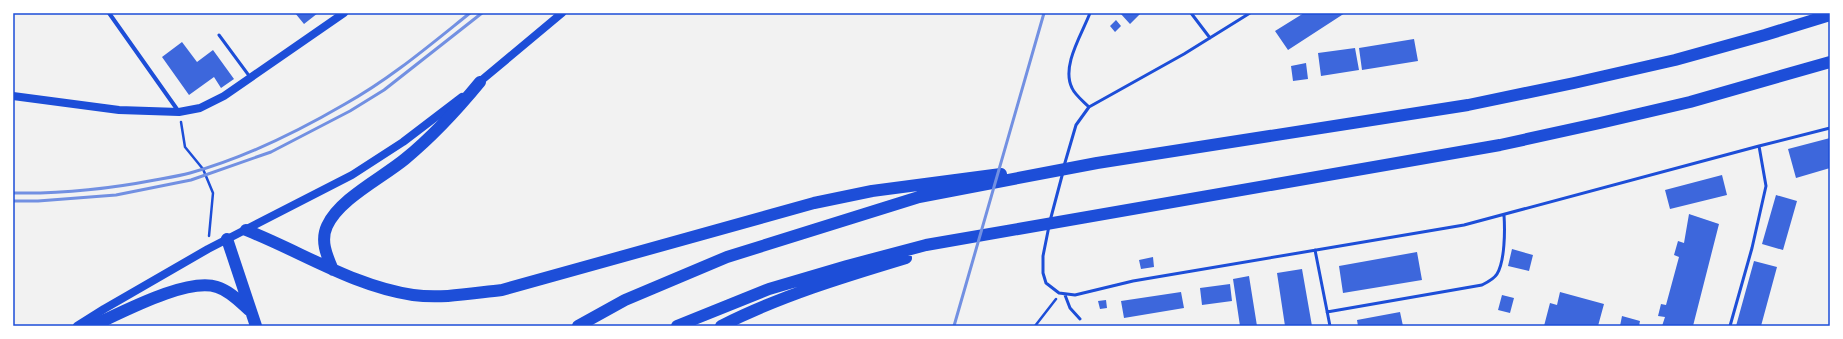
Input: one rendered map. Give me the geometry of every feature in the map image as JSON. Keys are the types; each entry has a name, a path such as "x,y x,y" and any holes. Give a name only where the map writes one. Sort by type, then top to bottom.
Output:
{"highway":[{"path":"578,326 625,300 728,257 919,197 1098,163 1468,105 1675,60 1830,15"},
{"path":"677,326 769,289 868,260 926,245 1094,217 1500,145 1600,124 1690,102 1830,62"},
{"path":"333,270 324,242 326,228 333,215 346,202 405,158 434,133 457,110 480,82"},
{"path":"246,230 278,243 333,270 378,288 415,295 451,296 502,290 814,203 872,191 937,181 1098,163"},
{"path":"721,326 764,306 834,279 857,272 933,250 1094,217"},
{"path":"227,239 249,310 256,326"},
{"path":"92,326 167,294 187,287 204,284 218,287 234,296 249,310"}],"main road":[{"path":"13,96 119,110 179,112 200,108 224,96 344,13"},
{"path":"77,326 208,249 352,175 403,142 480,82 562,13"}],"street":[{"path":"109,13 179,112"}],"lane":[{"path":"1089,107 1072,88 1069,71 1070,60 1090,13"},
{"path":"1191,13 1210,38"},
{"path":"1250,13 1184,54 1089,107 1082,114 1073,134 1046,238 1043,256 1043,273 1046,283 1059,294 1075,294 1133,281 1464,225 1830,128"},
{"path":"219,34 251,78"},
{"path":"1730,326 1752,248 1766,186 1759,146"},
{"path":"1327,312 1482,285 1491,280 1497,273 1500,266 1504,242 1504,215"},
{"path":"1314,250 1330,326"},
{"path":"1065,295 1070,308 1080,319"}],"path":[{"path":"179,112 185,147 203,169 213,193 208,249"},
{"path":"1035,326 1059,294"}],"building":[{"path":"295,13 318,13 304,24"},
{"path":"1120,13 1141,13 1130,24"},
{"path":"1304,13 1345,13 1288,50 1275,31"},
{"path":"1116,20 1121,26 1115,32 1110,26"},
{"path":"1414,39 1418,61 1362,70 1359,48"},
{"path":"182,42 197,62 213,50 234,79 221,88 214,77 189,95 162,57"},
{"path":"1355,48 1359,70 1321,76 1318,53"},
{"path":"1306,63 1308,79 1293,81 1291,66"},
{"path":"1830,138 1830,168 1796,178 1788,149"},
{"path":"1722,175 1727,195 1670,209 1665,190"},
{"path":"1776,195 1797,201 1783,250 1762,244"},
{"path":"1689,214 1719,224 1693,326 1662,326 1665,317 1658,316 1661,304 1666,305 1679,257 1674,255 1678,241 1684,243"},
{"path":"1512,249 1533,255 1529,271 1508,266"},
{"path":"1417,252 1422,280 1343,293 1339,266"},
{"path":"1153,257 1154,267 1141,269 1139,260"},
{"path":"1754,261 1777,267 1761,326 1736,326"},
{"path":"1302,269 1312,326 1285,326 1277,273"},
{"path":"1249,276 1257,326 1240,326 1233,279"},
{"path":"1230,284 1232,301 1202,305 1200,288"},
{"path":"1181,292 1184,308 1124,318 1121,301"},
{"path":"1560,292 1604,304 1598,326 1544,326 1550,303 1557,305"},
{"path":"1502,295 1514,298 1510,313 1498,310"},
{"path":"1106,300 1107,308 1100,309 1098,301"},
{"path":"1400,312 1403,326 1358,326 1357,320"},
{"path":"1622,316 1640,321 1639,326 1620,326"}],"railway":[{"path":"13,193 67,192 120,186 186,174 230,160 289,134 362,94 409,61 470,13"},
{"path":"13,201 38,201 116,195 191,180 271,152 350,111 384,90 482,13"},
{"path":"954,326 1044,13"}]}
